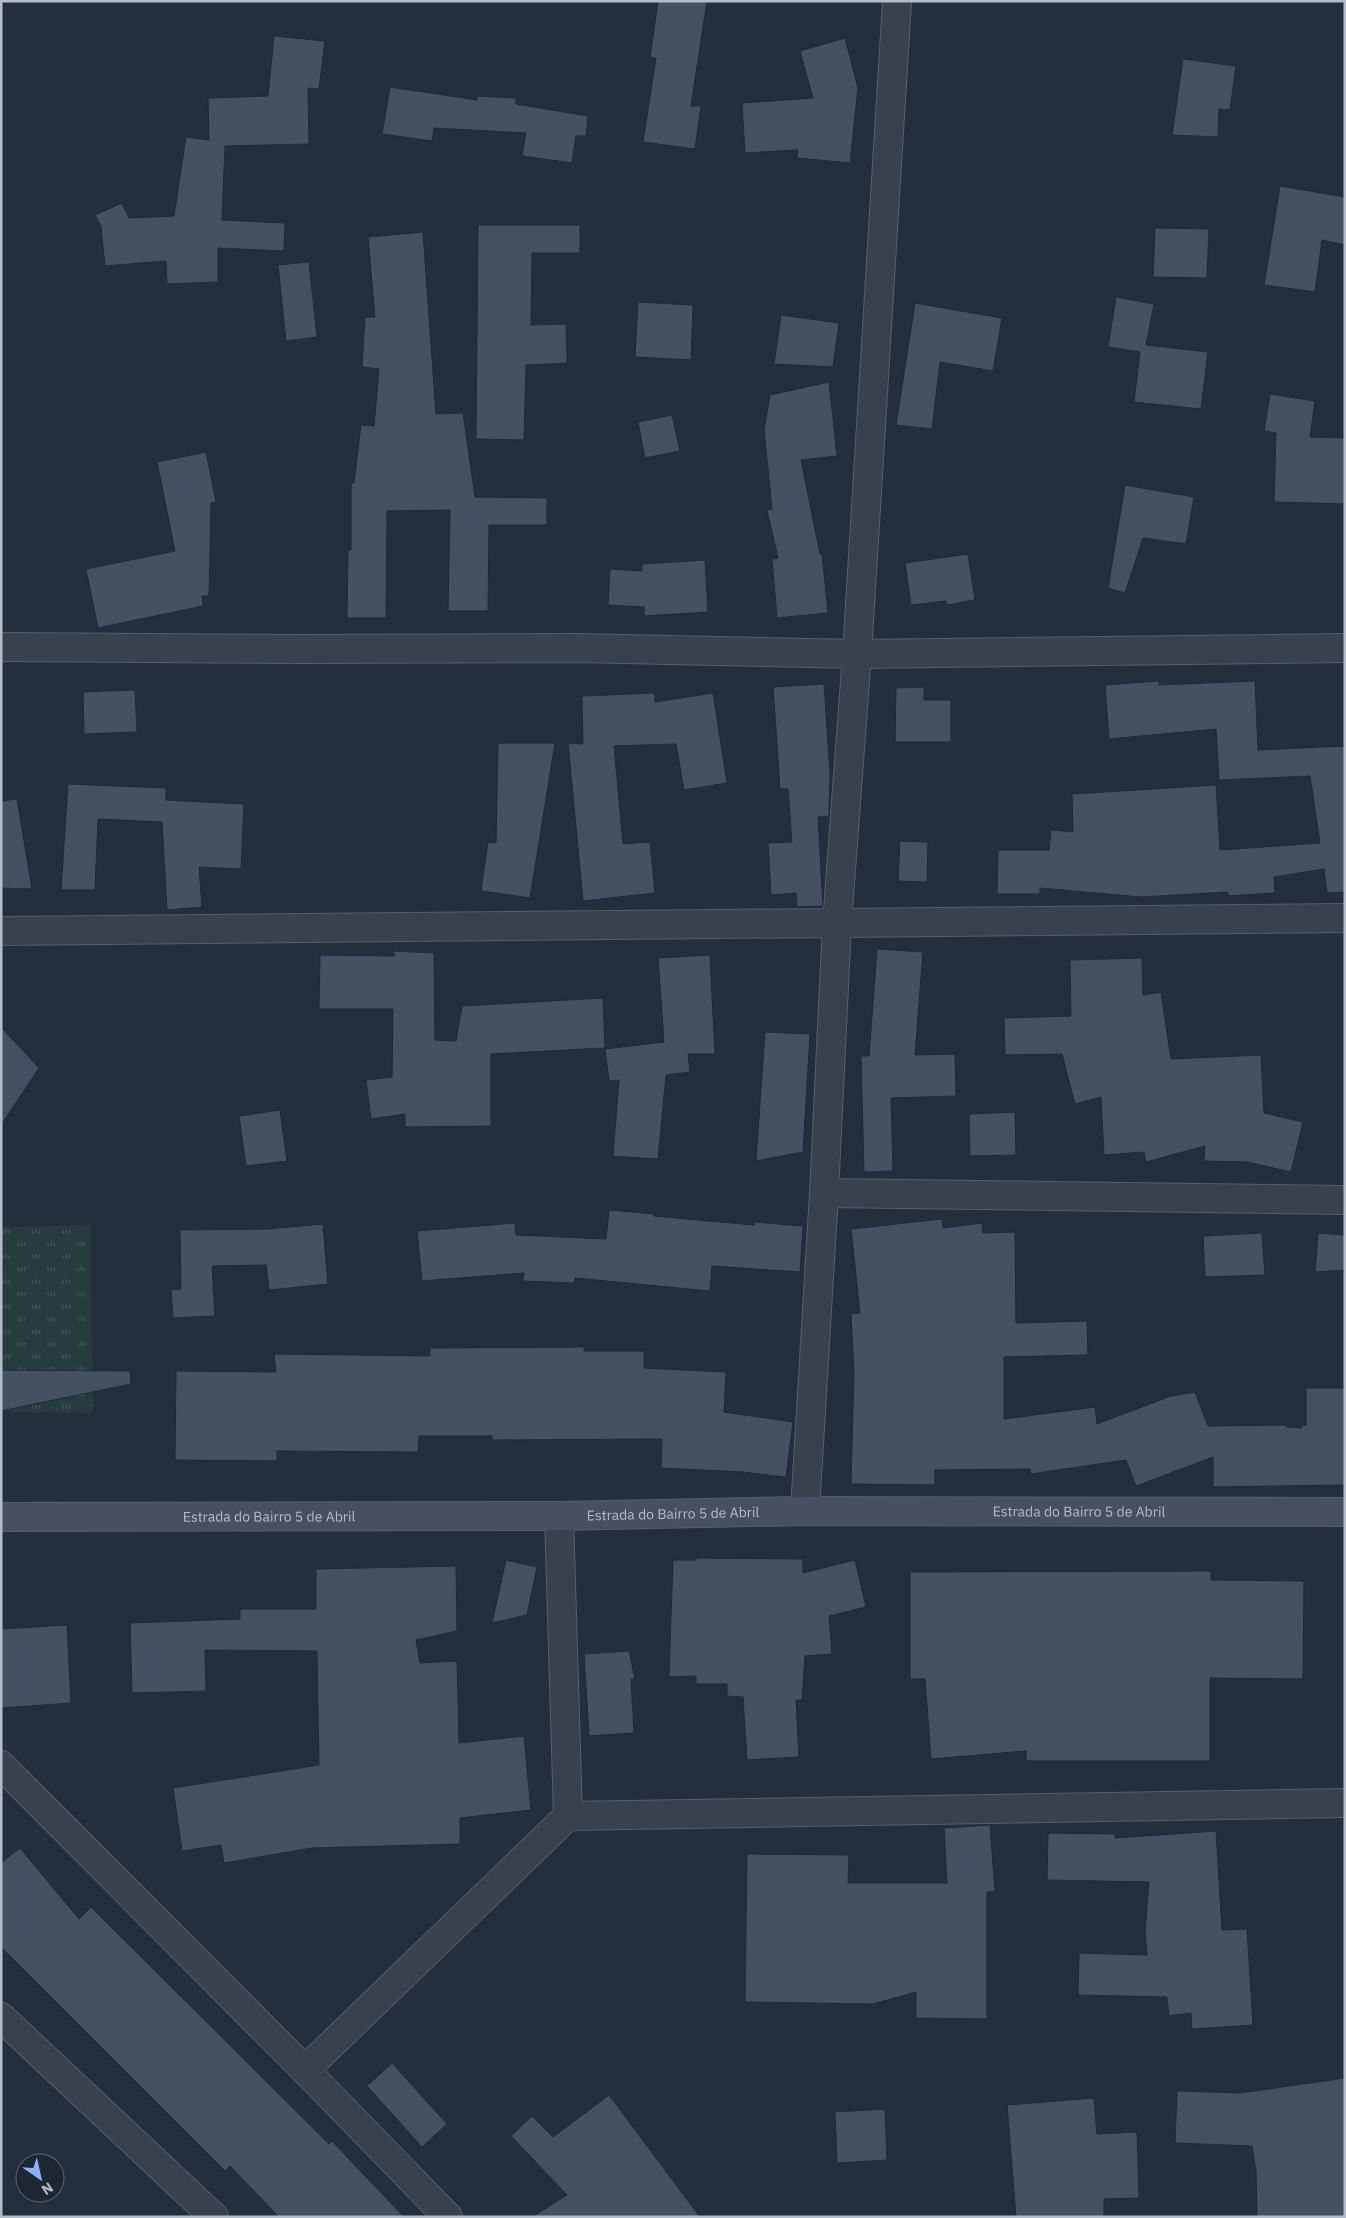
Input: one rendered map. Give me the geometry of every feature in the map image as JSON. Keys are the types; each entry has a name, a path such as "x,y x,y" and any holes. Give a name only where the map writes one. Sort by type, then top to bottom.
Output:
{"street":[{"path":"805,1511 824,1193 837,924 858,654 897,1"},
{"path":"1,647 577,648 858,654 1345,648"},
{"path":"1,931 1345,918"},
{"path":"824,1193 1345,1200"},
{"name":"Estrada do Bairro 5 de Abril","path":"1,1517 559,1516 805,1511 1345,1512"},
{"path":"559,1516 568,1816"},
{"path":"1,1764 306,2070 448,2217"},
{"path":"306,2070 568,1816 1345,1803"},
{"path":"1,2017 214,2217"}],"green space":[{"path":"90,1225 93,1413 1,1412 1,1227"}],"building":[{"path":"658,1 707,1 691,106 701,106 695,149 643,142 656,58 650,57"},
{"path":"274,36 325,41 319,89 308,88 309,144 225,146 222,220 285,223 284,251 218,248 218,282 167,284 166,261 105,266 101,227 95,215 122,203 129,218 174,216 186,137 209,140 208,98 268,96"},
{"path":"845,38 858,88 850,163 797,158 798,150 745,153 742,103 813,98 800,51"},
{"path":"1183,59 1236,66 1230,110 1219,109 1218,137 1172,135"},
{"path":"390,87 477,100 477,96 516,98 516,104 588,116 586,136 576,136 572,163 522,156 526,133 434,128 432,141 382,134"},
{"path":"1280,186 1345,197 1345,245 1322,240 1315,292 1264,285"},
{"path":"478,225 580,225 580,253 532,253 531,325 566,324 567,363 526,365 524,440 476,439"},
{"path":"1155,228 1209,229 1207,278 1153,277"},
{"path":"423,232 436,414 463,413 475,497 547,498 547,525 489,525 488,611 448,611 450,510 387,511 386,618 347,618 348,550 351,550 351,483 354,483 361,425 374,426 379,369 362,367 365,317 375,317 368,237"},
{"path":"309,262 317,337 286,341 278,265"},
{"path":"1116,297 1154,304 1146,345 1208,352 1201,409 1134,402 1140,352 1108,347"},
{"path":"638,302 693,305 691,360 635,357"},
{"path":"915,303 1002,318 993,371 940,362 932,429 896,425"},
{"path":"781,315 839,323 833,367 774,364"},
{"path":"829,382 837,456 801,460 820,554 822,554 828,613 777,618 772,559 778,558 767,510 772,509 764,430 770,395"},
{"path":"1270,394 1315,401 1310,437 1345,438 1345,504 1274,502 1276,433 1264,431"},
{"path":"672,415 680,451 645,458 638,422"},
{"path":"206,452 216,502 211,503 209,596 202,596 203,606 98,628 86,569 175,551 157,462"},
{"path":"1125,485 1194,497 1186,544 1143,538 1125,593 1108,588"},
{"path":"968,554 975,600 947,605 946,601 911,605 905,563"},
{"path":"705,560 708,612 644,616 644,607 608,605 610,569 642,571 642,564"},
{"path":"1159,681 1159,685 1255,681 1258,750 1345,746 1345,892 1327,893 1324,869 1274,877 1275,893 1228,896 1228,892 1141,897 1040,888 1040,894 997,894 998,850 1049,850 1051,830 1073,832 1072,794 1216,785 1220,850 1320,843 1310,776 1219,780 1216,729 1109,739 1105,685"},
{"path":"824,684 830,773 829,816 818,817 823,906 797,907 796,893 771,895 768,843 792,842 788,789 780,789 773,687"},
{"path":"924,687 924,700 951,700 951,742 895,742 896,688"},
{"path":"135,690 137,732 84,734 83,692"},
{"path":"655,693 655,702 713,693 727,783 684,790 676,744 614,746 623,844 650,842 655,893 583,901 568,743 583,744 582,696"},
{"path":"498,743 555,743 530,898 481,891 488,842 496,843"},
{"path":"68,784 166,788 166,800 244,804 241,869 199,867 202,907 167,910 162,822 98,819 95,890 61,890"},
{"path":"17,799 32,889 1,888 1,801"},
{"path":"900,841 928,842 927,882 898,881"},
{"path":"877,949 923,952 915,1055 955,1054 956,1096 891,1098 893,1171 864,1172 861,1056 869,1056"},
{"path":"394,951 434,953 435,1040 456,1041 462,1006 603,998 605,1048 491,1054 491,1126 405,1127 405,1114 371,1119 366,1080 392,1077 393,1009 319,1009 320,955 394,956"},
{"path":"710,955 715,1054 688,1054 690,1072 666,1075 658,1159 613,1156 619,1080 609,1081 605,1049 664,1042 658,958"},
{"path":"1142,958 1143,995 1161,992 1171,1059 1261,1055 1264,1113 1303,1122 1291,1172 1247,1162 1204,1161 1205,1146 1146,1162 1144,1152 1104,1155 1101,1097 1075,1104 1062,1054 1005,1055 1004,1018 1071,1016 1070,960"},
{"path":"1,1027 39,1068 1,1125"},
{"path":"765,1032 810,1034 803,1152 756,1161"},
{"path":"280,1110 287,1161 246,1166 239,1116"},
{"path":"1015,1112 1016,1155 970,1156 969,1114"},
{"path":"609,1210 754,1225 754,1222 803,1226 800,1272 712,1266 710,1291 575,1278 575,1283 523,1281 524,1273 422,1281 417,1231 515,1223 516,1235 606,1239"},
{"path":"942,1219 943,1228 982,1223 983,1233 1015,1232 1016,1323 1087,1321 1088,1355 1004,1357 1004,1419 1095,1407 1097,1424 1171,1396 1195,1392 1208,1426 1286,1425 1287,1427 1302,1428 1302,1425 1306,1425 1306,1388 1345,1388 1345,1485 1213,1487 1213,1457 1136,1486 1126,1460 1031,1474 1030,1469 935,1470 935,1485 851,1484 854,1373 851,1314 860,1313 851,1229"},
{"path":"323,1224 328,1284 269,1290 266,1265 212,1266 215,1316 173,1318 171,1290 181,1289 180,1230 266,1229"},
{"path":"1262,1233 1265,1275 1205,1277 1203,1236"},
{"path":"1318,1233 1345,1235 1345,1270 1315,1272"},
{"path":"584,1347 584,1351 644,1351 644,1368 726,1372 724,1412 793,1422 786,1477 742,1472 661,1468 662,1439 492,1440 492,1436 419,1436 418,1452 277,1451 277,1461 175,1460 176,1371 276,1372 274,1354 430,1356 430,1348"},
{"path":"1,1370 130,1371 131,1384 1,1411"},
{"path":"696,1558 803,1559 803,1573 855,1560 866,1607 829,1616 832,1654 805,1656 802,1700 796,1700 799,1757 747,1760 743,1697 727,1696 727,1684 696,1684 696,1676 669,1677 673,1560 696,1560"},
{"path":"506,1560 537,1567 527,1615 492,1623"},
{"path":"456,1566 457,1631 416,1640 420,1663 457,1661 459,1743 524,1736 531,1810 460,1818 460,1844 312,1848 224,1863 221,1845 182,1851 173,1788 319,1765 317,1651 205,1650 206,1691 132,1693 130,1623 240,1619 240,1609 316,1609 316,1569"},
{"path":"1211,1571 1211,1580 1304,1581 1303,1679 1210,1678 1210,1761 1026,1761 1026,1751 931,1759 925,1679 910,1679 910,1572"},
{"path":"67,1625 71,1703 1,1708 1,1629"},
{"path":"629,1651 635,1679 631,1679 634,1733 589,1736 584,1654"},
{"path":"990,1825 995,1892 987,1892 987,2019 916,2018 916,1992 873,2004 745,2002 747,1854 849,1855 848,1883 947,1883 944,1828"},
{"path":"1216,1831 1222,1930 1247,1929 1253,2025 1192,2029 1191,2013 1169,2016 1167,1997 1078,1995 1079,1953 1147,1955 1145,1932 1149,1882 1047,1880 1048,1833 1115,1834 1115,1838"},
{"path":"20,1848 79,1919 91,1907 329,2144 332,2141 404,2217 279,2217 230,2166 225,2171 1,1947 1,1863"},
{"path":"392,2063 447,2124 422,2147 367,2086"},
{"path":"1345,2078 1345,2217 1257,2217 1256,2171 1252,2146 1175,2143 1177,2091 1240,2093"},
{"path":"609,2095 700,2217 532,2217 567,2195 511,2136 532,2116 553,2137"},
{"path":"1094,2098 1097,2134 1137,2132 1139,2198 1104,2199 1104,2217 1016,2217 1007,2105"},
{"path":"885,2109 887,2160 837,2163 835,2112"}]}
